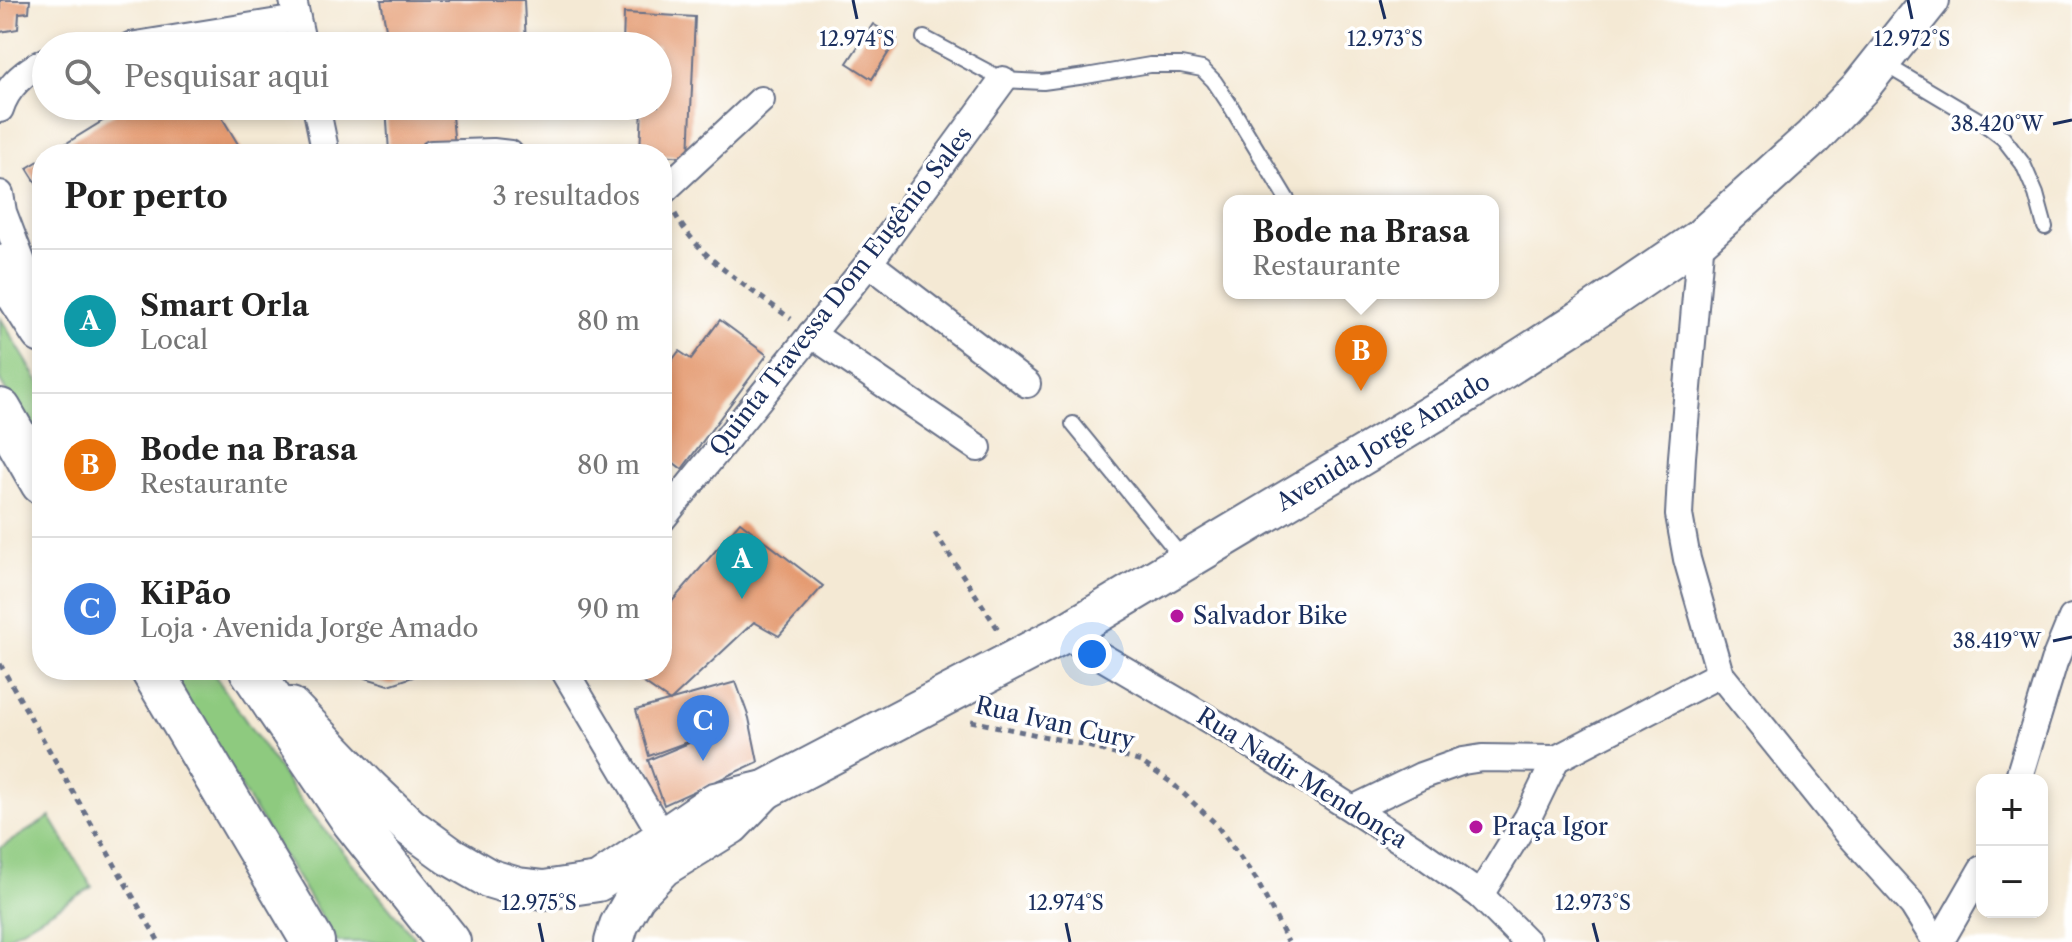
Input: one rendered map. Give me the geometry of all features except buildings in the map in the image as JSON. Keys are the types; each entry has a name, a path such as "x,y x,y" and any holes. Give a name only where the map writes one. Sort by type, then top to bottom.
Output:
{"main road":[{"name":"Avenida Jorge Amado","path":"263,680 410,827 450,856 488,878 518,887 544,890 598,882 715,802 765,790 1063,634 1462,396 1582,319 1701,238 1813,137 1860,88 1930,0"},
{"path":"0,266 32,316"},
{"path":"0,410 32,466"},
{"path":"158,680 313,942"},
{"path":"260,680 353,821 444,938"},
{"name":"Avenida Jorge Amado","path":"614,942 619,925 636,895 663,867 731,825 765,790"}],"street":[{"path":"194,32 295,10 300,32"},
{"path":"0,109 20,76 32,69"},
{"name":"Quinta Travessa Dom Eugênio Sales","path":"672,507 869,263 1003,80"},
{"path":"672,184 761,100"},
{"path":"319,120 324,144"},
{"path":"0,194 3,212 32,288"},
{"path":"1701,238 1679,515 1687,559 1720,674 1848,833 1913,905 1938,942 1976,879"},
{"path":"869,263 1027,384"},
{"path":"811,334 978,448"},
{"path":"2020,774 2054,662 2072,618"},
{"name":"Rua Nadir Mendonça","path":"1063,634 1249,743 1353,809 1480,895 1527,942"},
{"path":"1353,809 1421,776 1463,761 1482,758 1556,759 1720,674"},
{"path":"570,680 663,837"},
{"path":"1480,895 1528,817 1556,759"}],"lane":[{"path":"924,38 1003,80 1043,82 1150,65 1202,69 1222,93 1284,195"},
{"path":"1881,61 2003,138 2023,164 2045,227"},
{"path":"1073,424 1184,561"}],"path":[{"path":"672,210 683,230 701,251 811,334"},
{"path":"935,533 1017,658"},
{"path":"0,664 159,942"},
{"name":"Rua Ivan Cury","path":"917,710 1085,745 1141,762 1172,783 1215,823 1256,879 1288,942"}],"green space":[{"path":"0,317 32,370 32,436 0,381"},
{"path":"176,680 218,680 300,800 418,942 337,942"},
{"path":"50,817 92,887 0,942 0,848"}],"place":[{"name":"Bode na Brasa","path":"1361,391"},
{"name":"Smart Orla","path":"742,599"},
{"name":"Salvador Bike","path":"1177,616"},
{"name":"KiPão","path":"703,761"},
{"name":"Praça Igor","path":"1476,827"}]}
